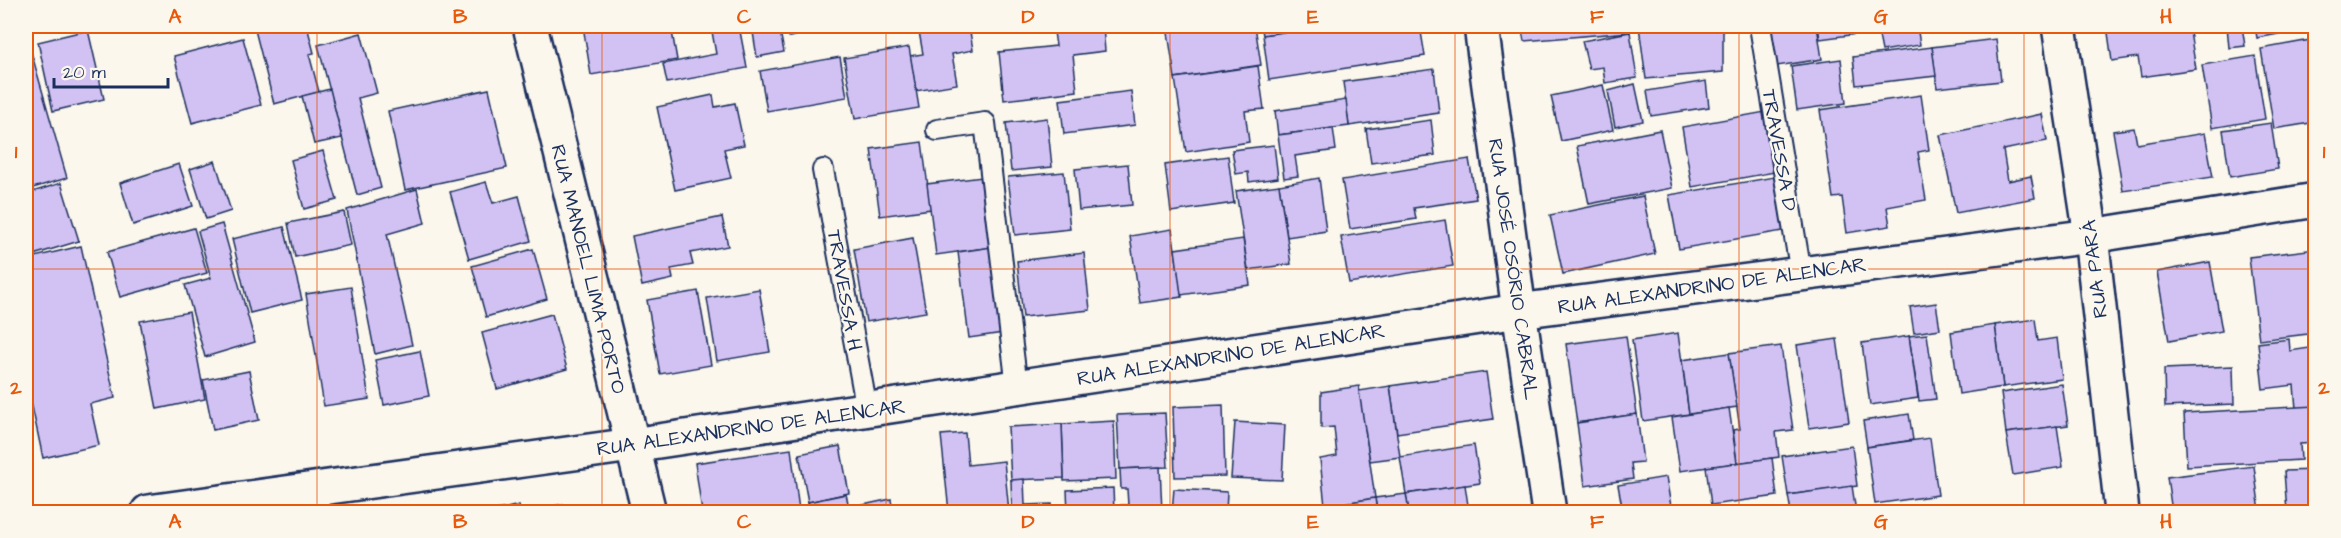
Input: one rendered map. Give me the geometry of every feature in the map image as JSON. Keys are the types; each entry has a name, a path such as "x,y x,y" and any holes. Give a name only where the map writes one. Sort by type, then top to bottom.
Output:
{"street":[{"name":"RUA MANOEL LIMA PORTO","path":"530,26 649,513"},
{"name":"RUA JOSÉ OSÓRIO CABRAL","path":"1481,26 1549,513"},
{"name":"RUA PARÁ","path":"2059,26 2091,236 2122,513"},
{"name":"RUA ALEXANDRINO DE ALENCAR","path":"148,513 632,445 1519,311 2091,236 2316,200"}],"lane":[{"name":"TRAVESSA D","path":"1760,26 1801,274"},
{"path":"937,130 985,123 1017,387"},
{"name":"TRAVESSA H","path":"823,170 867,410"}],"building":[{"path":"254,26 307,26 314,53 309,54 319,92 274,104"},
{"path":"583,26 671,26 677,60 591,75"},
{"path":"711,26 739,26 747,68 667,83 663,64 716,54"},
{"path":"752,26 779,26 784,52 757,57"},
{"path":"787,26 808,26 809,33 789,37"},
{"path":"918,26 969,26 973,50 952,54 957,84 916,91 910,56 923,54"},
{"path":"1167,26 1255,26 1261,65 1175,78"},
{"path":"1261,26 1325,26 1263,35"},
{"path":"1325,26 1420,26 1425,56 1269,80 1263,35"},
{"path":"1521,26 1630,26 1630,32 1524,41"},
{"path":"1639,26 1723,26 1723,72 1646,79"},
{"path":"1770,26 1817,26 1822,59 1777,66"},
{"path":"1818,26 1871,26 1872,32 1820,39"},
{"path":"1877,26 1953,26 1918,32 1920,45 1882,51"},
{"path":"2107,26 2189,26 2196,69 2141,77 2138,57 2112,61"},
{"path":"2227,26 2242,26 2245,46 2229,48"},
{"path":"2255,26 2283,26 2284,33 2257,38"},
{"path":"1103,27 1105,51 1073,55 1077,91 1004,100 999,52 1056,46 1054,32"},
{"path":"88,30 104,99 53,111 38,42"},
{"path":"1630,32 1637,78 1605,83 1603,67 1589,69 1582,41"},
{"path":"361,33 377,93 358,98 381,188 357,195 318,45"},
{"path":"26,34 67,178 26,190"},
{"path":"243,38 261,105 192,123 174,56"},
{"path":"1996,39 2001,81 1937,88 1932,47"},
{"path":"2316,39 2316,122 2274,129 2261,49"},
{"path":"909,47 919,108 855,119 844,58"},
{"path":"1932,47 1936,76 1856,85 1853,57"},
{"path":"2255,56 2265,119 2212,128 2202,65"},
{"path":"840,57 847,97 767,111 760,71"},
{"path":"1841,59 1846,103 1797,110 1791,66"},
{"path":"1258,66 1264,109 1245,111 1249,142 1186,152 1175,78"},
{"path":"1434,69 1439,113 1349,126 1343,82"},
{"path":"1706,81 1709,107 1651,116 1647,91"},
{"path":"1635,84 1643,121 1615,127 1608,91"},
{"path":"1603,85 1613,130 1561,141 1551,96"},
{"path":"330,89 342,138 314,144 302,96"},
{"path":"489,89 507,168 405,190 388,111"},
{"path":"1131,91 1135,125 1064,134 1060,100"},
{"path":"713,95 715,107 735,103 744,145 724,149 731,178 675,190 657,107"},
{"path":"1921,95 1929,150 1918,152 1926,200 1887,207 1890,226 1847,233 1842,197 1833,198 1820,110"},
{"path":"1346,100 1349,126 1278,135 1275,111"},
{"path":"1765,112 1775,172 1692,187 1682,127"},
{"path":"2042,114 2047,141 2003,150 2008,181 2031,176 2035,198 1956,213 1940,135"},
{"path":"1047,118 1052,167 1011,171 1006,123"},
{"path":"1431,120 1435,155 1371,163 1366,129"},
{"path":"2271,123 2278,169 2230,177 2223,130"},
{"path":"1333,128 1336,150 1295,156 1298,176 1284,178 1278,135"},
{"path":"2134,128 2137,144 2205,133 2213,177 2123,191 2113,131"},
{"path":"1660,130 1672,188 1589,204 1577,146"},
{"path":"922,142 931,209 880,216 871,149"},
{"path":"1274,145 1278,178 1249,182 1248,172 1236,174 1232,150"},
{"path":"323,151 337,200 304,209 291,160"},
{"path":"1228,156 1234,203 1171,212 1165,165"},
{"path":"1469,159 1476,199 1414,208 1416,219 1350,229 1342,180"},
{"path":"215,161 231,211 206,219 190,169"},
{"path":"179,164 193,206 133,225 120,183"},
{"path":"1128,164 1132,205 1079,210 1075,169"},
{"path":"1064,172 1070,229 1015,235 1008,177"},
{"path":"982,177 992,247 936,255 927,184"},
{"path":"1774,177 1783,231 1679,249 1669,195"},
{"path":"1319,178 1326,231 1287,237 1279,185"},
{"path":"486,182 493,203 519,196 531,241 469,259 450,192"},
{"path":"61,183 79,241 33,255 26,232 26,194"},
{"path":"1279,185 1291,264 1248,270 1236,191"},
{"path":"417,189 425,223 387,234 412,345 375,354 347,210"},
{"path":"1643,196 1655,254 1563,274 1550,215"},
{"path":"344,212 351,245 295,257 288,223"},
{"path":"722,217 728,246 690,253 693,265 671,269 673,279 642,286 632,236"},
{"path":"1445,220 1453,266 1349,283 1341,237"},
{"path":"222,224 255,342 205,357 185,285 211,278 198,231"},
{"path":"284,227 302,300 250,313 232,239"},
{"path":"194,228 207,273 120,297 107,252"},
{"path":"1172,229 1182,297 1140,303 1130,236"},
{"path":"913,238 926,312 866,322 854,249"},
{"path":"1243,239 1250,285 1181,295 1175,249"},
{"path":"81,246 115,398 90,404 99,445 43,458 26,378 26,259"},
{"path":"992,247 1003,333 969,338 958,252"},
{"path":"533,249 547,299 486,317 472,266"},
{"path":"2316,249 2316,333 2259,340 2249,257"},
{"path":"1084,253 1090,310 1023,317 1017,261"},
{"path":"2210,262 2222,331 2169,341 2157,272"},
{"path":"351,287 369,399 324,406 306,294"},
{"path":"759,289 770,352 717,361 707,298"},
{"path":"698,291 711,365 660,374 647,300"},
{"path":"1936,303 1940,329 1914,333 1910,307"},
{"path":"189,312 205,399 157,409 140,321"},
{"path":"552,314 567,369 497,389 482,333"},
{"path":"2035,319 2038,341 2057,338 2062,379 2003,387 1995,325"},
{"path":"1995,325 2003,387 1959,394 1951,332"},
{"path":"1678,333 1689,414 1643,421 1632,340"},
{"path":"1927,334 1936,399 1919,401 1909,336"},
{"path":"1626,336 1637,414 1577,423 1566,344"},
{"path":"1909,336 1918,398 1870,405 1862,343"},
{"path":"1837,339 1849,422 1809,428 1797,345"},
{"path":"2289,339 2290,351 2316,347 2316,406 2296,409 2294,385 2263,389 2258,343"},
{"path":"1781,346 1793,430 1776,432 1779,457 1737,463 1733,430 1740,429 1729,353"},
{"path":"420,351 429,396 384,405 375,360"},
{"path":"1729,353 1737,407 1689,414 1682,360"},
{"path":"2233,366 2234,404 2165,407 2164,369"},
{"path":"249,371 259,420 213,430 203,380"},
{"path":"1486,372 1493,419 1397,433 1390,386"},
{"path":"2062,384 2068,425 2006,433 2001,393"},
{"path":"1359,386 1375,498 1325,506 1320,459 1337,456 1334,427 1321,428 1321,392"},
{"path":"1390,386 1400,457 1370,461 1359,391"},
{"path":"1223,405 1225,476 1175,477 1173,407"},
{"path":"2316,406 2316,443 2300,444 2301,460 2187,466 2184,413"},
{"path":"1729,408 1737,463 1680,471 1672,417"},
{"path":"1165,413 1168,467 1120,469 1117,415"},
{"path":"1637,414 1643,462 1631,463 1633,479 1585,486 1577,423"},
{"path":"1909,414 1913,440 1867,447 1863,421"},
{"path":"1114,421 1116,479 1064,481 1062,424"},
{"path":"1235,422 1285,425 1282,480 1231,478"},
{"path":"1062,424 1064,478 1011,480 1008,427"},
{"path":"2057,426 2063,467 2013,475 2006,433"},
{"path":"965,433 968,465 1004,461 1009,512 949,512 941,435"},
{"path":"1930,438 1938,495 1875,504 1867,447"},
{"path":"1474,445 1480,483 1406,494 1400,457"},
{"path":"840,446 849,493 808,502 799,454"},
{"path":"1852,446 1857,486 1788,495 1782,456"},
{"path":"791,449 799,510 702,512 695,463"},
{"path":"1772,458 1777,496 1711,505 1706,467"},
{"path":"2254,466 2260,512 2172,512 2167,477"},
{"path":"1160,467 1162,512 1122,512 1121,505 1128,505 1127,489 1121,489 1120,469"},
{"path":"2316,470 2316,512 2287,512 2284,471"},
{"path":"1666,477 1672,512 1623,512 1618,485"},
{"path":"1024,479 1025,505 1052,504 1053,512 1012,512 1011,480"},
{"path":"1465,485 1469,512 1409,512 1406,494"},
{"path":"1852,486 1856,512 1791,512 1788,495"},
{"path":"1113,488 1114,512 1068,512 1067,490"},
{"path":"1174,489 1227,492 1226,512 1172,512"},
{"path":"846,494 850,512 811,512 808,502"},
{"path":"1406,494 1409,512 1377,512 1375,498"},
{"path":"1375,498 1377,512 1326,512 1325,506"},
{"path":"891,499 893,512 850,512 849,508"},
{"path":"563,504 565,512 538,512 537,509"},
{"path":"519,505 520,512 483,512 507,508"},
{"path":"1256,506 1278,509 1277,512 1256,512"}]}
